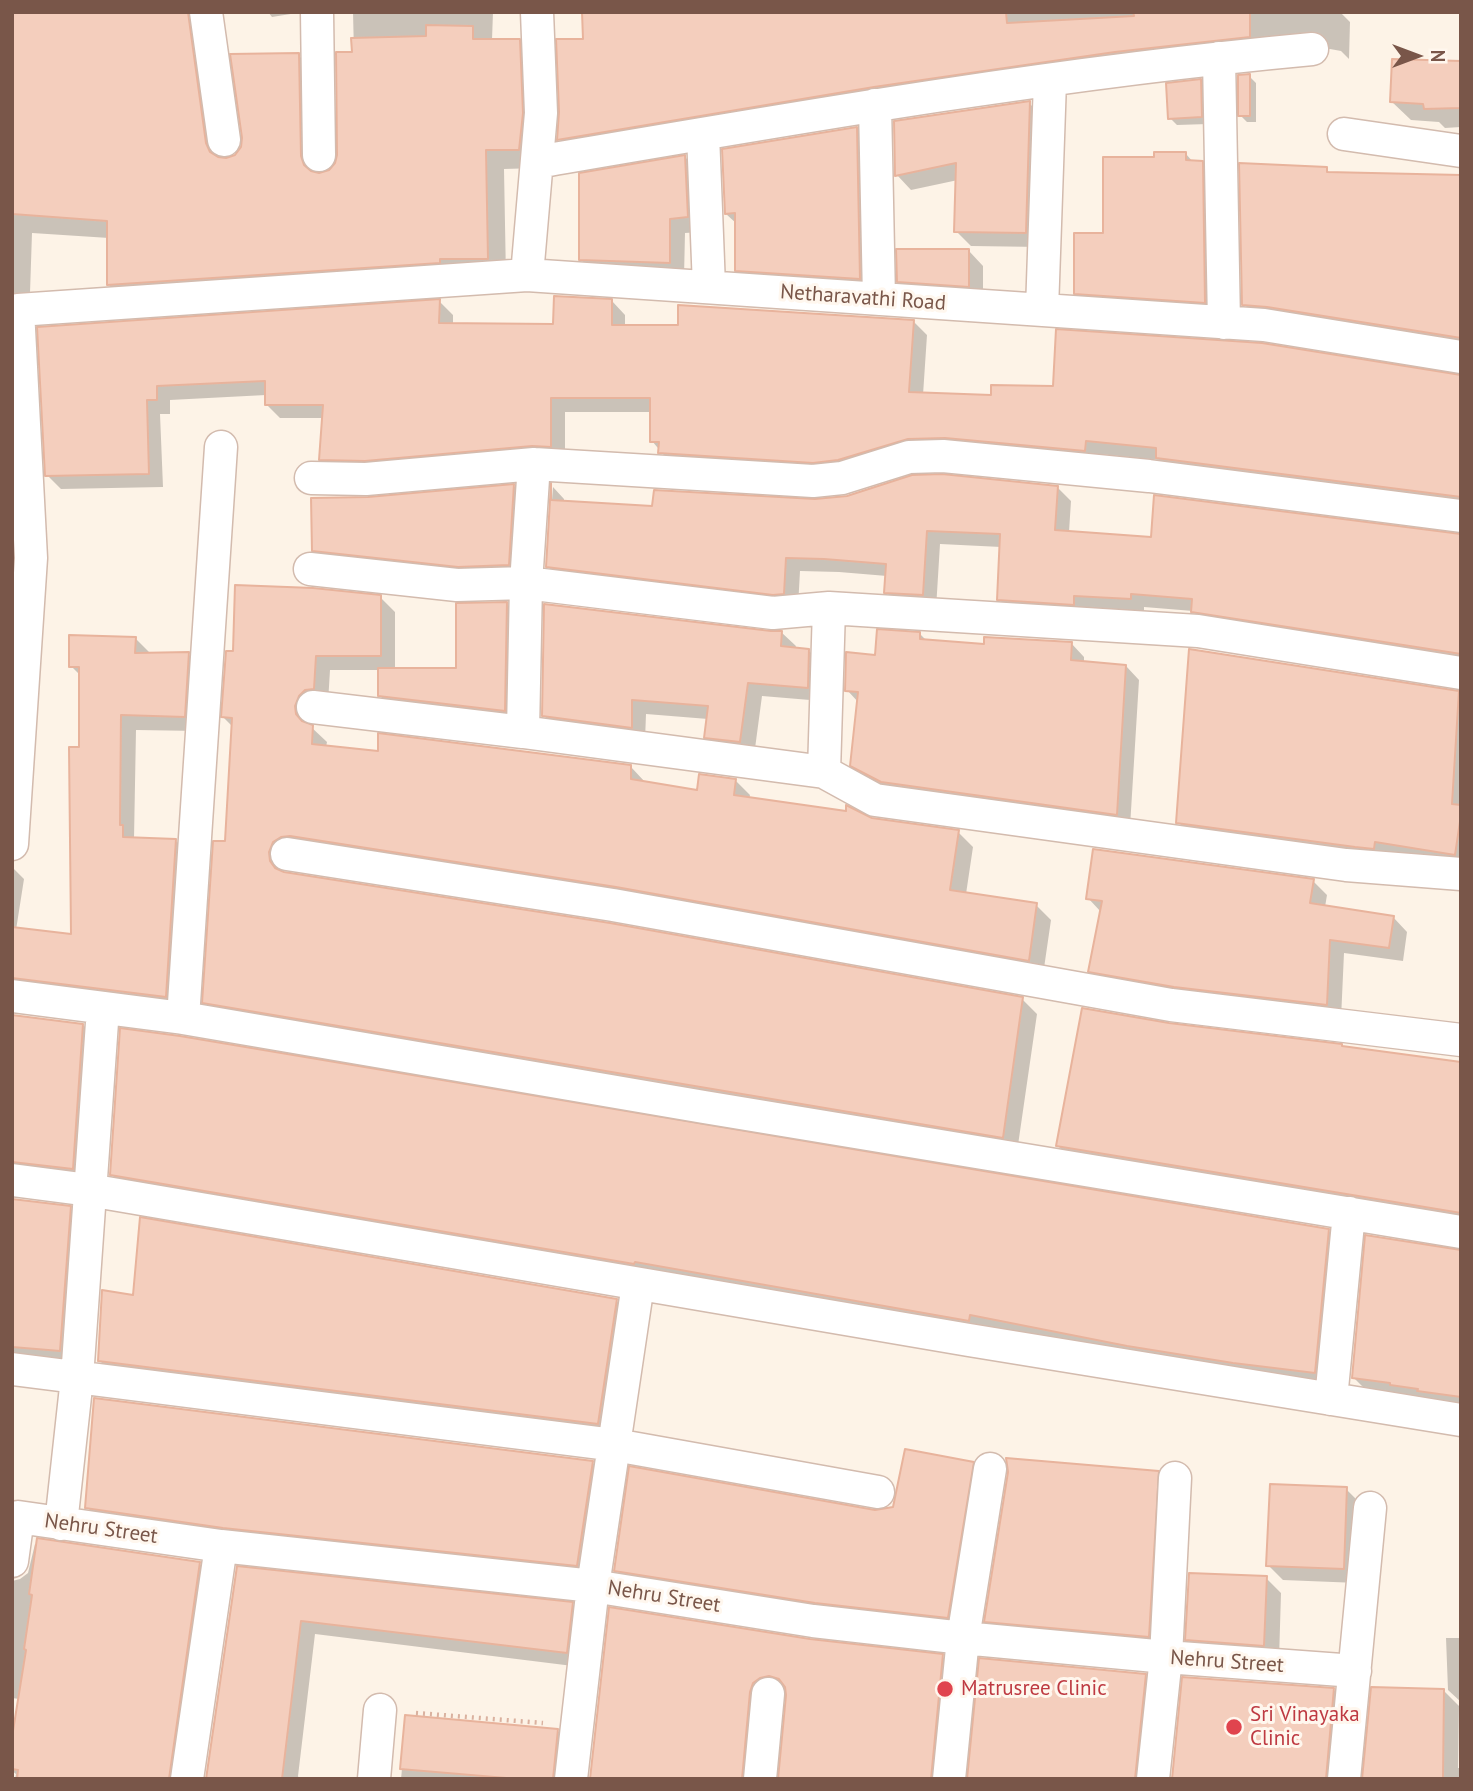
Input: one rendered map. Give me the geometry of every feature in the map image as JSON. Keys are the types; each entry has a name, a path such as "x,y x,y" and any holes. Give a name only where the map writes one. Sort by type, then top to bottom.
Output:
{"street":[{"path":"206,12 224,141"},
{"path":"317,12 319,155"},
{"path":"527,275 541,113 537,12"},
{"path":"537,162 875,105 1219,58 1312,49"},
{"path":"1219,58 1224,323"},
{"path":"1042,310 1050,81"},
{"path":"875,105 879,299"},
{"path":"703,134 709,287"},
{"path":"1343,134 1461,151"},
{"name":"Netharavathi Road","path":"12,844 31,558 19,310 527,275 1264,325 1461,357"},
{"path":"183,1018 220,447"},
{"path":"311,478 366,479 534,464 813,481 842,478 909,457 943,456 1149,476 1461,516"},
{"path":"523,732 526,583 534,464"},
{"path":"310,569 457,585 526,583 773,613 829,608 1198,631 1461,673"},
{"path":"824,772 829,608"},
{"path":"313,707 824,772 875,800 1346,865 1461,874"},
{"path":"287,854 612,905 1171,1005 1461,1040"},
{"path":"12,996 183,1018 1461,1232"},
{"path":"61,1524 77,1378 103,1008"},
{"path":"12,1180 89,1190 1461,1420"},
{"path":"1331,1399 1349,1213"},
{"path":"570,1779 593,1586 638,1284"},
{"path":"12,1368 615,1444 878,1492"},
{"path":"949,1779 963,1638 990,1469"},
{"path":"1153,1779 1166,1657 1175,1478"},
{"path":"1344,1779 1370,1508"},
{"name":"Nehru Street","path":"12,1561 18,1517 220,1546 593,1586 813,1621 1166,1657 1355,1671"},
{"path":"187,1779 220,1546"},
{"path":"760,1779 768,1694"},
{"path":"374,1779 380,1710"}],"path":[{"path":"380,1710 575,1726"}],"building":[{"path":"12,12 188,12 206,143 210,152 218,157 235,155 241,147 230,54 299,53 301,156 304,165 319,173 329,170 337,155 336,52 352,52 351,38 426,36 426,25 473,26 473,39 520,39 523,113 519,150 486,150 488,259 440,259 440,263 107,285 107,221 12,214"},
{"path":"582,12 1006,12 1007,23 1134,16 1133,12 1250,12 1250,37 1115,52 874,87 557,140 559,112 556,39 583,39"},
{"path":"1392,59 1461,61 1461,108 1424,109 1423,104 1390,102"},
{"path":"1250,74 1250,116 1238,116 1238,75"},
{"path":"1201,79 1202,117 1168,119 1166,83"},
{"path":"1030,101 1026,233 954,232 956,163 895,176 894,121"},
{"path":"857,127 860,279 735,271 735,213 725,214 722,149"},
{"path":"1154,152 1186,152 1186,160 1203,161 1205,303 1074,294 1074,233 1103,233 1103,157 1154,157"},
{"path":"685,155 688,217 670,219 670,263 579,260 579,173"},
{"path":"1239,163 1327,167 1327,172 1461,175 1461,338 1242,305"},
{"path":"896,249 969,249 969,287 897,282"},
{"path":"554,296 612,299 612,325 678,325 678,305 914,320 909,392 991,395 991,385 1053,386 1056,329 1262,343 1461,375 1461,497 1156,458 1156,448 1086,441 1085,451 945,438 908,439 838,460 813,463 658,453 659,442 650,442 650,398 551,398 551,447 532,446 365,461 319,460 323,405 265,405 265,381 157,386 157,400 147,400 149,474 45,476 37,327 440,299 439,323 553,324"},
{"path":"942,474 1058,486 1055,530 1151,537 1154,495 1461,534 1461,654 1191,612 1192,599 1131,594 1131,599 1074,596 1074,605 997,600 1000,534 927,531 923,595 884,593 886,564 824,559 786,558 784,594 773,595 546,567 551,483 551,500 652,506 654,490 815,499 847,496 912,475"},
{"path":"514,484 509,565 458,567 312,551 311,498 368,497"},
{"path":"235,585 313,588 381,595 381,656 316,656 314,689 305,690 295,706 296,714 302,721 313,725 312,744 378,751 378,733 631,765 631,779 697,790 699,774 736,779 734,795 846,811 846,805 872,818 959,830 950,890 1037,903 1029,961 616,887 290,836 273,842 269,852 270,861 275,868 284,872 610,923 1023,997 1003,1138 202,1003 213,841 225,841 232,718 221,717 226,651 233,651"},
{"path":"507,602 505,711 378,696 378,668 456,668 456,603"},
{"path":"544,604 782,631 781,646 809,649 808,688 748,683 740,742 704,738 708,706 632,700 632,728 542,716"},
{"path":"877,629 920,632 920,639 984,644 984,637 1072,642 1071,660 1126,665 1117,815 881,782 850,766 858,692 845,691 846,652 875,655"},
{"path":"69,635 136,637 135,653 189,652 185,717 121,715 120,825 123,825 123,837 176,839 166,997 12,978 12,927 71,934 69,747 79,747 79,667 69,667"},
{"path":"1189,649 1459,691 1452,804 1461,805 1461,815 1455,855 1375,842 1374,849 1176,823"},
{"path":"1093,849 1314,879 1310,903 1394,916 1389,948 1330,940 1327,1005 1174,987 1088,972 1102,901 1086,899"},
{"path":"1082,1008 1169,1023 1461,1062 1461,1213 1056,1146"},
{"path":"12,1015 83,1024 73,1169 12,1162"},
{"path":"120,1028 1329,1229 1315,1373 1127,1346 970,1315 969,1321 635,1262 634,1264 110,1175"},
{"path":"12,1199 71,1206 60,1351 12,1347"},
{"path":"140,1217 617,1299 598,1424 98,1361 102,1290 133,1295"},
{"path":"1365,1235 1461,1250 1461,1397 1352,1378"},
{"path":"94,1398 593,1461 577,1566 223,1528 85,1508"},
{"path":"905,1449 974,1462 948,1618 815,1603 614,1571 629,1466 875,1510 893,1507"},
{"path":"1006,1458 1159,1471 1149,1637 984,1622 1008,1472"},
{"path":"1270,1484 1347,1487 1344,1569 1266,1566"},
{"path":"37,1538 200,1562 169,1779 17,1779 18,1770 12,1769 12,1737 26,1650 32,1595 29,1594"},
{"path":"237,1566 573,1602 567,1653 301,1621 282,1779 206,1779"},
{"path":"1189,1573 1267,1576 1264,1646 1185,1640"},
{"path":"609,1607 810,1639 943,1654 931,1779 778,1779 786,1695 785,1687 779,1679 769,1676 753,1683 750,1692 742,1779 590,1779"},
{"path":"979,1658 1146,1674 1135,1779 967,1779"},
{"path":"1182,1677 1334,1688 1326,1779 1172,1779"},
{"path":"1371,1687 1444,1689 1443,1779 1362,1779"},
{"path":"405,1715 558,1729 553,1779 518,1779 400,1769"}],"place":[{"name":"Matrusree Clinic","path":"945,1689"},
{"name":"Sri Vinayaka Clinic","path":"1234,1727"}]}
